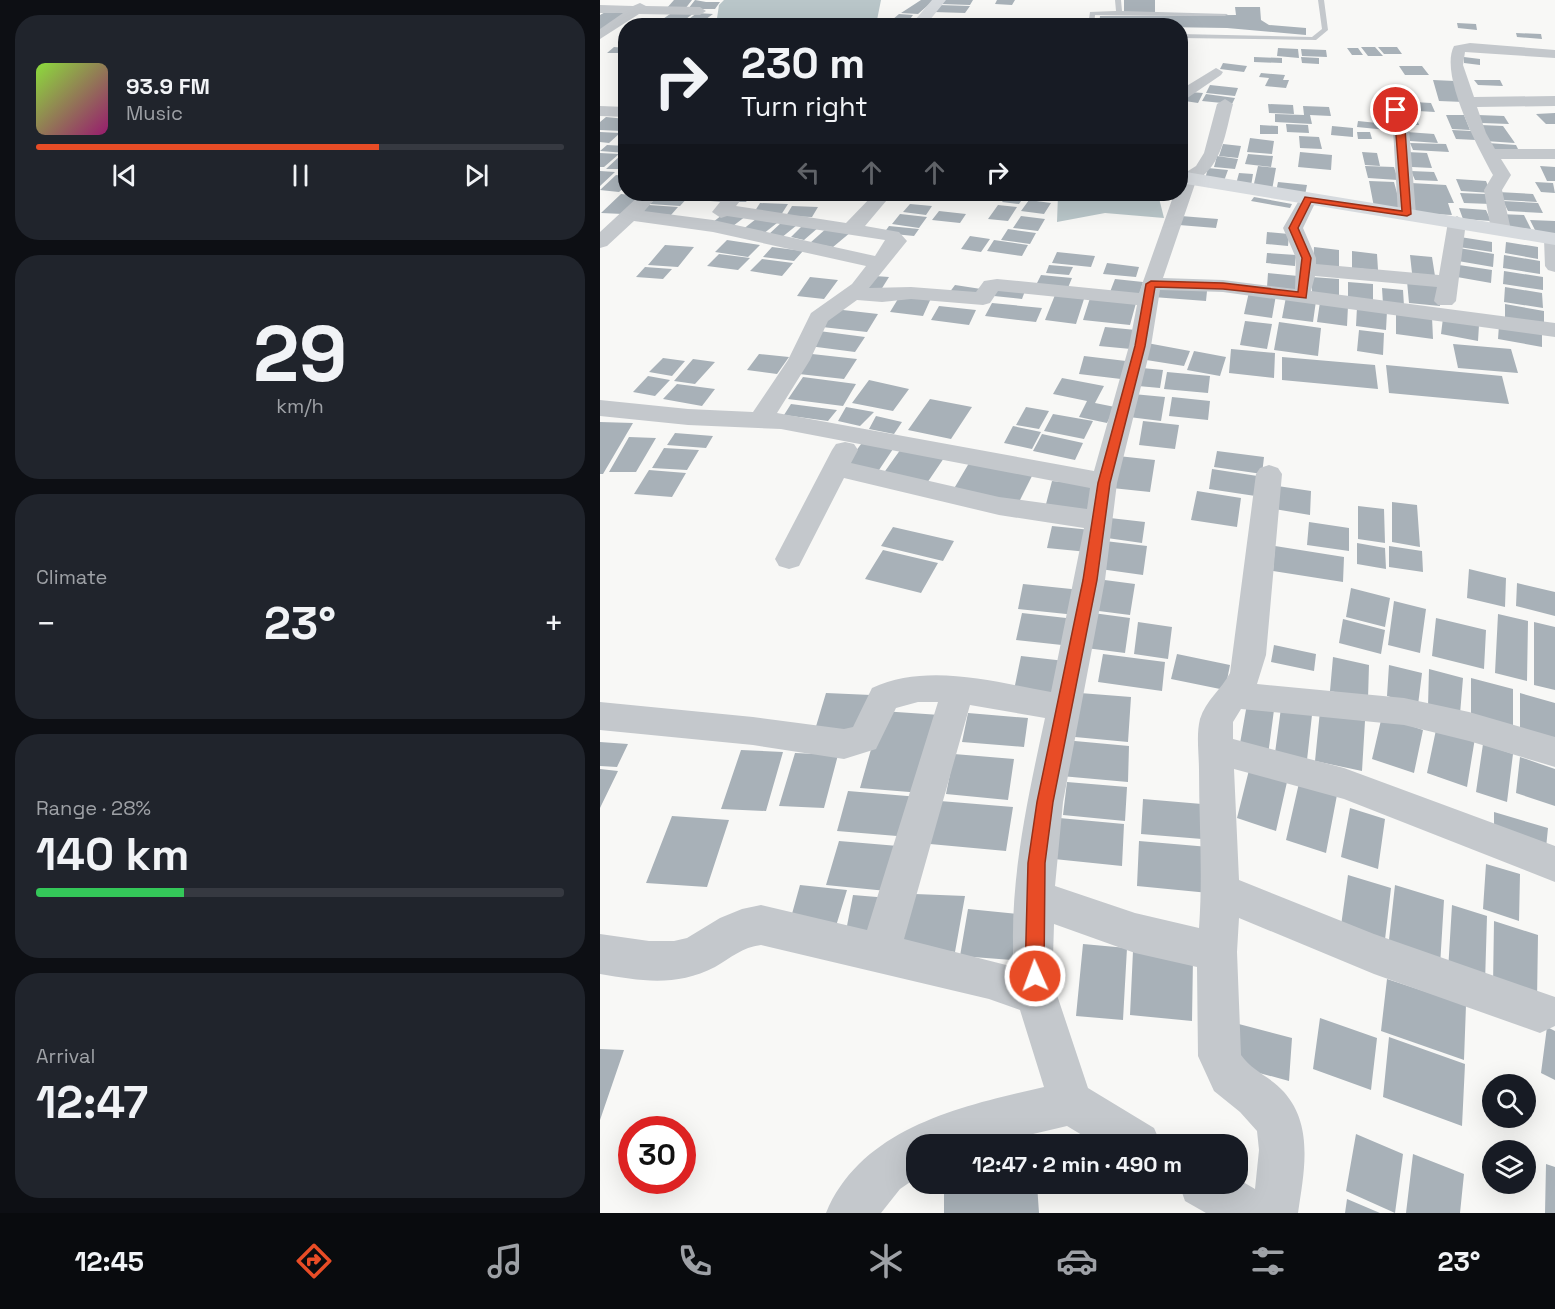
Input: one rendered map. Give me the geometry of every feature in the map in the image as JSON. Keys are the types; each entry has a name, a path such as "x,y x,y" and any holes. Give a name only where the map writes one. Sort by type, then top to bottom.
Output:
{"main road":[{"path":"924,18 939,0"},
{"path":"1188,179 1554,239"}],"street":[{"path":"600,8 611,0"},
{"path":"600,8 642,4 700,11"},
{"path":"623,18 642,4"},
{"path":"600,35 618,22"},
{"path":"1501,230 1493,190 1502,175 1478,133 1456,64 1461,48 1555,54"},
{"path":"1188,92 1204,84 1216,72"},
{"path":"1188,82 1204,84"},
{"path":"1470,107 1555,101"},
{"path":"1188,176 1203,169 1209,161 1225,104"},
{"path":"1470,107 1555,109"},
{"path":"1396,110 1401,129 1407,214"},
{"path":"1490,154 1555,154"},
{"path":"1302,296 1306,258 1293,228 1308,199"},
{"path":"602,237 643,201"},
{"path":"705,224 732,201"},
{"path":"750,215 747,209 753,201"},
{"path":"852,228 877,201"},
{"path":"1122,1134 1071,1103 1036,995 1033,957 1037,863 1045,802 1090,580 1104,483 1140,346 1149,292 1177,201"},
{"path":"723,210 852,228 896,239 896,244 853,293 819,318 799,360 760,420"},
{"path":"627,214 705,224 880,263"},
{"path":"734,230 750,215"},
{"path":"1443,313 1457,222"},
{"path":"1554,239 1555,266"},
{"path":"1306,269 1448,282"},
{"path":"853,293 882,296 911,293 983,299 991,285 1149,292 1223,286 1443,313 1555,330"},
{"path":"601,410 760,420 853,435 1104,483"},
{"path":"789,559 853,435"},
{"path":"836,468 1004,508 1055,517 1099,520"},
{"path":"1269,474 1250,655 1246,675 1235,694 1221,708 1216,722 1215,750 1221,892 1217,952 1220,1056 1225,1071 1233,1082 1269,1106 1280,1125 1283,1154 1274,1213"},
{"path":"600,716 753,731 844,744 864,738 882,700 891,692 913,687 958,691 1064,708"},
{"path":"880,954 958,691"},
{"path":"1235,694 1262,699 1380,708 1413,713 1555,752"},
{"path":"1215,750 1251,756 1327,780 1555,864"},
{"path":"1221,892 1374,954 1540,1012"},
{"path":"1036,899 1135,933 1217,952"},
{"path":"600,954 640,960 680,961 698,954 726,934 743,926 761,925 800,932 880,954 988,979 1036,995"},
{"path":"950,1134 1071,1103"},
{"path":"849,1213 884,1173 906,1157"},
{"path":"1219,1194 1250,1213"}],"lane":[{"path":"1118,0 1119,13"},
{"path":"1188,36 1314,39 1325,30 1321,0"},
{"path":"1092,18 1092,13 1225,14"}],"shaded area":[{"path":"724,0 881,0 877,18 717,18 719,5"},
{"path":"1058,201 1160,201 1164,218 1105,213 1057,222"}],"building":[{"path":"674,0 692,0 685,9 666,9"},
{"path":"695,0 720,2 715,9 688,9"},
{"path":"921,0 934,0 918,14 901,13"},
{"path":"943,0 973,0 970,5 940,4"},
{"path":"997,0 1015,0 1012,5 995,4"},
{"path":"1124,0 1155,0 1155,12 1124,12"},
{"path":"939,5 970,6 965,13 934,12"},
{"path":"1235,7 1260,7 1261,20 1269,25 1306,28 1306,35 1227,28 1188,27 1188,18 1100,18 1100,16 1236,15"},
{"path":"609,10 634,11 623,18 618,18 618,21 600,33 600,15"},
{"path":"673,12 694,13 687,18 664,18"},
{"path":"697,13 713,14 708,18 690,18"},
{"path":"899,14 913,15 911,18 894,18"},
{"path":"1457,23 1476,24 1477,30 1458,28"},
{"path":"1516,33 1541,34 1542,39 1517,37"},
{"path":"614,47 618,47 618,53 607,53"},
{"path":"1361,47 1375,47 1383,56 1368,56"},
{"path":"1378,47 1397,47 1402,54 1384,54"},
{"path":"1278,48 1298,49 1299,58 1277,56"},
{"path":"1347,48 1358,48 1363,55 1352,55"},
{"path":"1301,49 1326,50 1327,57 1302,56"},
{"path":"1254,57 1282,58 1282,63 1254,62"},
{"path":"1301,57 1319,58 1319,64 1302,63"},
{"path":"1464,57 1480,59 1480,65 1464,63"},
{"path":"1223,63 1247,66 1244,72 1220,69"},
{"path":"1399,66 1422,66 1429,75 1405,75"},
{"path":"1261,73 1285,75 1283,80 1289,80 1286,88 1265,86 1269,78 1259,77"},
{"path":"1433,80 1455,81 1464,102 1439,101"},
{"path":"1474,80 1500,80 1503,86 1478,85"},
{"path":"1210,85 1238,88 1235,96 1206,93"},
{"path":"1190,92 1203,93 1198,103 1188,101"},
{"path":"1206,94 1235,98 1232,104 1202,101"},
{"path":"1414,102 1431,103 1435,112 1418,111"},
{"path":"1268,104 1293,105 1294,114 1269,113"},
{"path":"1303,106 1329,107 1331,116 1310,115 1312,124 1275,122 1275,114 1304,115"},
{"path":"1400,113 1415,114 1419,125 1404,125"},
{"path":"1555,113 1555,124 1546,124 1536,114"},
{"path":"1446,115 1464,115 1470,130 1452,129"},
{"path":"1478,115 1504,116 1509,124 1482,123"},
{"path":"606,117 618,118 618,131 600,130 600,122"},
{"path":"1358,121 1387,124 1387,130 1357,127"},
{"path":"1286,124 1308,125 1309,133 1287,132"},
{"path":"1260,125 1278,126 1278,134 1260,134"},
{"path":"1481,125 1503,126 1515,143 1485,141"},
{"path":"1332,126 1353,128 1353,137 1331,135"},
{"path":"1452,130 1472,131 1476,140 1456,139"},
{"path":"600,132 618,133 609,143 600,142"},
{"path":"1357,132 1370,132 1372,139 1358,139"},
{"path":"1407,132 1434,134 1438,143 1410,141"},
{"path":"1299,136 1319,137 1322,149 1300,148"},
{"path":"1250,138 1274,141 1272,154 1247,152"},
{"path":"1410,143 1446,144 1449,152 1413,150"},
{"path":"1488,143 1516,145 1520,153 1491,151"},
{"path":"1223,144 1241,146 1238,158 1219,156"},
{"path":"607,145 618,146 618,152 600,151"},
{"path":"1300,152 1332,155 1331,170 1298,167"},
{"path":"1362,152 1377,153 1380,166 1365,165"},
{"path":"1407,152 1427,153 1432,168 1412,167"},
{"path":"600,153 618,154 604,167 600,167"},
{"path":"1248,154 1273,156 1271,167 1245,164"},
{"path":"1217,156 1238,159 1235,169 1214,167"},
{"path":"618,158 618,169 606,169"},
{"path":"1258,166 1276,168 1272,190 1253,188"},
{"path":"1365,166 1394,167 1398,180 1368,178"},
{"path":"1540,166 1555,167 1555,181 1547,181"},
{"path":"1208,168 1228,170 1224,181 1205,179"},
{"path":"600,171 615,172 600,186"},
{"path":"1411,171 1434,172 1438,181 1415,180"},
{"path":"1239,173 1253,174 1251,186 1236,184"},
{"path":"616,175 618,175 618,192 600,190"},
{"path":"1456,179 1486,181 1491,193 1461,191"},
{"path":"1369,181 1394,182 1401,208 1374,207"},
{"path":"1278,182 1307,185 1305,195 1276,192"},
{"path":"1535,182 1553,183 1555,193 1541,192"},
{"path":"1411,183 1446,185 1454,203 1448,203 1452,215 1415,213"},
{"path":"1498,192 1533,194 1537,202 1502,200"},
{"path":"1460,193 1486,194 1491,204 1464,203"},
{"path":"618,197 618,201 637,201 623,214 601,213"},
{"path":"1254,197 1292,204 1290,208 1251,201"},
{"path":"653,201 684,201 680,206 650,204"},
{"path":"1003,201 1021,201 1019,204"},
{"path":"1028,201 1051,203 1044,214 1021,211"},
{"path":"1503,201 1538,203 1543,213 1508,211"},
{"path":"760,203 788,204 781,215 753,214"},
{"path":"910,204 932,206 926,215 903,212"},
{"path":"649,205 678,207 671,215 642,213"},
{"path":"998,205 1017,207 1008,221 988,219"},
{"path":"792,206 818,207 812,217 786,216"},
{"path":"1459,208 1486,210 1491,221 1463,219"},
{"path":"939,211 966,214 960,223 932,220"},
{"path":"726,212 746,216 733,226 713,222"},
{"path":"900,214 927,217 919,228 892,224"},
{"path":"1498,214 1524,215 1532,231 1505,230"},
{"path":"1021,216 1045,219 1038,231 1013,228"},
{"path":"1181,216 1218,219 1216,228 1179,225"},
{"path":"756,219 777,223 763,234 742,230"},
{"path":"1530,220 1555,221 1555,235 1537,234"},
{"path":"782,222 797,225 781,238 768,235"},
{"path":"804,224 819,227 804,240 791,237"},
{"path":"889,226 919,229 914,236 884,233"},
{"path":"828,227 851,232 833,247 810,243"},
{"path":"1008,229 1036,233 1030,244 1001,240"},
{"path":"1267,232 1289,234 1288,246 1266,244"},
{"path":"970,236 990,239 981,252 961,249"},
{"path":"1460,237 1492,242 1492,252 1459,247"},
{"path":"727,240 760,245 748,257 715,252"},
{"path":"994,240 1028,245 1022,256 987,251"},
{"path":"1506,242 1538,247 1538,259 1505,253"},
{"path":"665,245 694,247 678,267 648,265"},
{"path":"772,247 803,251 794,261 763,257"},
{"path":"1314,247 1339,250 1339,269 1313,266"},
{"path":"1459,248 1494,254 1493,267 1458,261"},
{"path":"1352,251 1377,254 1378,270 1352,268"},
{"path":"1057,252 1095,256 1091,267 1052,263"},
{"path":"1267,253 1296,255 1295,266 1266,263"},
{"path":"719,254 750,258 738,270 707,266"},
{"path":"1410,255 1432,257 1435,276 1412,273"},
{"path":"1504,255 1540,261 1540,274 1503,268"},
{"path":"762,259 793,263 782,276 750,271"},
{"path":"1107,263 1139,267 1136,277 1103,274"},
{"path":"1049,265 1073,267 1069,275 1046,273"},
{"path":"1459,265 1492,270 1491,283 1457,277"},
{"path":"645,267 672,269 663,279 636,277"},
{"path":"1504,271 1543,277 1543,290 1503,284"},
{"path":"1268,273 1298,276 1297,290 1267,287"},
{"path":"1041,275 1072,278 1067,290 1035,287"},
{"path":"875,276 889,277 879,293 864,292"},
{"path":"810,277 838,280 824,299 797,296"},
{"path":"1312,277 1339,279 1339,296 1312,294"},
{"path":"1115,279 1143,282 1139,295 1110,292"},
{"path":"1407,281 1437,284 1440,306 1409,303"},
{"path":"1348,282 1373,284 1373,302 1348,299"},
{"path":"955,285 981,289 975,297 949,293"},
{"path":"1156,287 1207,291 1206,301 1153,297"},
{"path":"1505,287 1542,293 1543,308 1504,302"},
{"path":"998,288 1025,291 1022,299 994,296"},
{"path":"1382,288 1403,290 1404,306 1383,304"},
{"path":"1249,292 1276,295 1272,318 1244,314"},
{"path":"901,294 932,296 923,316 890,312"},
{"path":"1055,295 1084,299 1076,324 1045,320"},
{"path":"1286,297 1316,301 1313,322 1282,318"},
{"path":"1090,298 1136,303 1130,325 1083,320"},
{"path":"1320,302 1348,306 1347,326 1317,322"},
{"path":"992,303 1042,308 1036,322 985,316"},
{"path":"1505,304 1544,311 1544,327 1505,320"},
{"path":"939,306 976,310 969,325 931,320"},
{"path":"1357,307 1387,311 1386,330 1356,326"},
{"path":"834,309 878,314 867,332 822,327"},
{"path":"1396,313 1432,317 1433,339 1396,334"},
{"path":"1443,318 1479,325 1478,341 1441,334"},
{"path":"1245,321 1272,324 1267,349 1240,345"},
{"path":"1279,322 1321,328 1318,356 1274,350"},
{"path":"1499,325 1542,332 1542,347 1498,339"},
{"path":"1105,327 1136,330 1131,349 1099,346"},
{"path":"1359,330 1384,333 1383,355 1357,351"},
{"path":"819,331 865,337 855,352 809,346"},
{"path":"1147,343 1190,351 1184,366 1140,359"},
{"path":"1453,344 1511,349 1518,373 1458,368"},
{"path":"1231,349 1275,353 1274,378 1229,373"},
{"path":"1194,351 1226,357 1220,376 1187,370"},
{"path":"759,354 789,357 777,374 747,370"},
{"path":"812,354 857,359 844,379 799,374"},
{"path":"1084,356 1126,361 1121,379 1079,374"},
{"path":"1282,357 1375,365 1378,389 1282,380"},
{"path":"663,358 685,361 672,376 649,372"},
{"path":"693,359 715,362 695,384 674,381"},
{"path":"1386,365 1502,376 1509,404 1389,393"},
{"path":"1142,368 1163,370 1160,388 1138,386"},
{"path":"1167,372 1210,376 1208,393 1164,389"},
{"path":"648,376 670,380 655,396 633,392"},
{"path":"803,377 856,384 843,406 788,399"},
{"path":"1062,378 1104,386 1095,403 1115,407 1107,423 1079,417 1087,401 1053,394"},
{"path":"869,380 909,389 893,411 852,403"},
{"path":"677,384 715,389 702,406 663,399"},
{"path":"1133,394 1165,397 1161,421 1129,417"},
{"path":"1172,397 1210,401 1208,420 1169,416"},
{"path":"930,399 972,407 951,439 908,430"},
{"path":"791,404 837,410 828,421 784,415"},
{"path":"846,407 874,412 860,426 838,421"},
{"path":"1026,407 1049,411 1039,429 1016,425"},
{"path":"1053,414 1093,421 1084,439 1044,431"},
{"path":"876,416 902,422 894,434 869,429"},
{"path":"1143,421 1179,425 1175,449 1139,445"},
{"path":"600,422 633,423 603,474 600,474"},
{"path":"1013,426 1041,432 1032,449 1004,443"},
{"path":"675,433 713,436 706,448 667,445"},
{"path":"1042,434 1083,443 1075,460 1033,451"},
{"path":"629,437 656,438 636,472 609,472"},
{"path":"864,440 895,446 877,473 845,466"},
{"path":"903,446 946,455 927,483 883,474"},
{"path":"664,448 699,450 687,470 652,468"},
{"path":"1217,451 1264,457 1262,474 1214,467"},
{"path":"1118,456 1155,460 1150,492 1112,488"},
{"path":"972,458 1034,472 1017,506 952,492"},
{"path":"1212,469 1264,477 1262,497 1209,489"},
{"path":"649,470 686,473 672,497 634,494"},
{"path":"1052,481 1093,485 1088,512 1045,508"},
{"path":"1271,485 1311,491 1310,515 1269,508"},
{"path":"1197,491 1241,498 1237,527 1191,520"},
{"path":"1392,502 1417,505 1420,547 1392,542"},
{"path":"1358,506 1384,509 1385,543 1358,539"},
{"path":"1110,518 1145,522 1142,543 1107,538"},
{"path":"1309,522 1349,528 1349,551 1307,545"},
{"path":"1052,526 1091,530 1088,552 1047,548"},
{"path":"893,527 954,541 943,561 881,546"},
{"path":"1105,541 1147,546 1143,575 1100,569"},
{"path":"1357,543 1385,548 1386,569 1357,564"},
{"path":"1275,546 1344,557 1343,582 1273,571"},
{"path":"1389,546 1422,551 1423,572 1389,567"},
{"path":"883,550 938,563 921,593 865,579"},
{"path":"1469,569 1506,578 1505,607 1467,598"},
{"path":"1097,579 1135,584 1130,615 1091,610"},
{"path":"1517,583 1555,592 1555,616 1516,606"},
{"path":"1023,584 1081,590 1076,615 1018,609"},
{"path":"1351,588 1390,598 1385,627 1346,617"},
{"path":"1394,601 1426,609 1420,653 1388,645"},
{"path":"1022,613 1075,619 1071,646 1016,640"},
{"path":"1093,613 1130,618 1125,653 1086,648"},
{"path":"1498,614 1528,621 1527,681 1495,673"},
{"path":"1436,618 1486,630 1484,669 1432,656"},
{"path":"1343,619 1385,630 1381,654 1339,643"},
{"path":"1138,622 1172,627 1168,659 1134,654"},
{"path":"1534,622 1555,627 1555,690 1534,685"},
{"path":"1274,645 1316,654 1314,671 1271,662"},
{"path":"1103,654 1165,662 1162,691 1098,682"},
{"path":"1177,654 1230,665 1225,690 1171,679"},
{"path":"1021,656 1065,661 1059,695 1014,690"},
{"path":"1333,657 1369,665 1368,699 1330,691"},
{"path":"1389,665 1422,673 1418,705 1387,696"},
{"path":"1429,669 1463,678 1460,714 1428,707"},
{"path":"1471,678 1513,689 1513,730 1471,716"},
{"path":"826,693 871,695 861,735 814,733"},
{"path":"1080,693 1131,697 1128,742 1075,737"},
{"path":"1520,693 1555,703 1555,743 1520,734"},
{"path":"1247,704 1274,710 1268,755 1239,749"},
{"path":"1281,708 1312,715 1307,760 1275,753"},
{"path":"882,711 940,715 922,793 860,788"},
{"path":"1320,711 1365,721 1362,771 1315,761"},
{"path":"968,713 1028,718 1024,747 962,742"},
{"path":"1382,716 1423,730 1414,773 1372,759"},
{"path":"1437,725 1475,738 1467,787 1427,773"},
{"path":"1064,740 1129,746 1128,782 1061,776"},
{"path":"600,742 628,744 617,767 600,766"},
{"path":"1483,744 1513,754 1507,802 1476,792"},
{"path":"741,750 783,752 766,811 721,809"},
{"path":"795,753 838,755 824,808 779,806"},
{"path":"954,754 1014,759 1008,800 946,794"},
{"path":"1520,757 1555,769 1555,806 1516,793"},
{"path":"600,769 618,771 600,808"},
{"path":"1249,770 1287,782 1276,831 1237,818"},
{"path":"1067,782 1127,787 1125,821 1063,815"},
{"path":"1299,783 1337,795 1326,853 1286,840"},
{"path":"848,791 919,797 909,837 837,831"},
{"path":"1143,799 1202,804 1202,839 1141,834"},
{"path":"940,801 1013,807 1006,851 930,844"},
{"path":"1350,808 1385,819 1378,869 1341,857"},
{"path":"1494,812 1548,828 1546,848 1494,834"},
{"path":"672,816 729,820 707,887 646,883"},
{"path":"1059,818 1124,824 1122,866 1054,859"},
{"path":"839,841 898,846 887,891 826,885"},
{"path":"1139,841 1209,847 1209,893 1137,886"},
{"path":"1486,864 1520,874 1519,921 1483,909"},
{"path":"1348,875 1391,888 1384,948 1340,933"},
{"path":"800,885 847,890 836,926 790,921"},
{"path":"1395,885 1444,900 1440,966 1388,949"},
{"path":"915,894 965,896 955,952 901,946"},
{"path":"853,895 889,898 876,941 845,936"},
{"path":"1452,905 1487,916 1485,983 1448,971"},
{"path":"968,909 1019,914 1012,960 960,956"},
{"path":"1494,921 1538,935 1537,1001 1493,986"},
{"path":"1083,944 1127,948 1123,1020 1076,1016"},
{"path":"1133,951 1193,957 1192,1021 1130,1015"},
{"path":"1387,979 1466,1005 1464,1060 1381,1031"},
{"path":"1320,1018 1377,1038 1371,1090 1313,1069"},
{"path":"1235,1023 1292,1038 1289,1081 1230,1065"},
{"path":"1547,1027 1555,1031 1555,1080 1541,1073"},
{"path":"1389,1037 1465,1064 1462,1126 1383,1097"},
{"path":"600,1049 624,1050 600,1120"},
{"path":"1356,1134 1403,1154 1395,1213 1346,1191"},
{"path":"1413,1154 1464,1174 1460,1213 1406,1213"},
{"path":"1546,1164 1555,1167 1555,1213 1545,1213"},
{"path":"944,1194 1038,1194 1039,1213 944,1213"},
{"path":"1347,1199 1380,1213 1345,1213"}],"route":[{"path":"1035,976 1033,957 1037,863 1045,802 1090,580 1104,483 1140,346 1151,284 1223,286 1302,296 1306,258 1293,228 1308,199 1407,214 1401,129 1396,110"}]}
